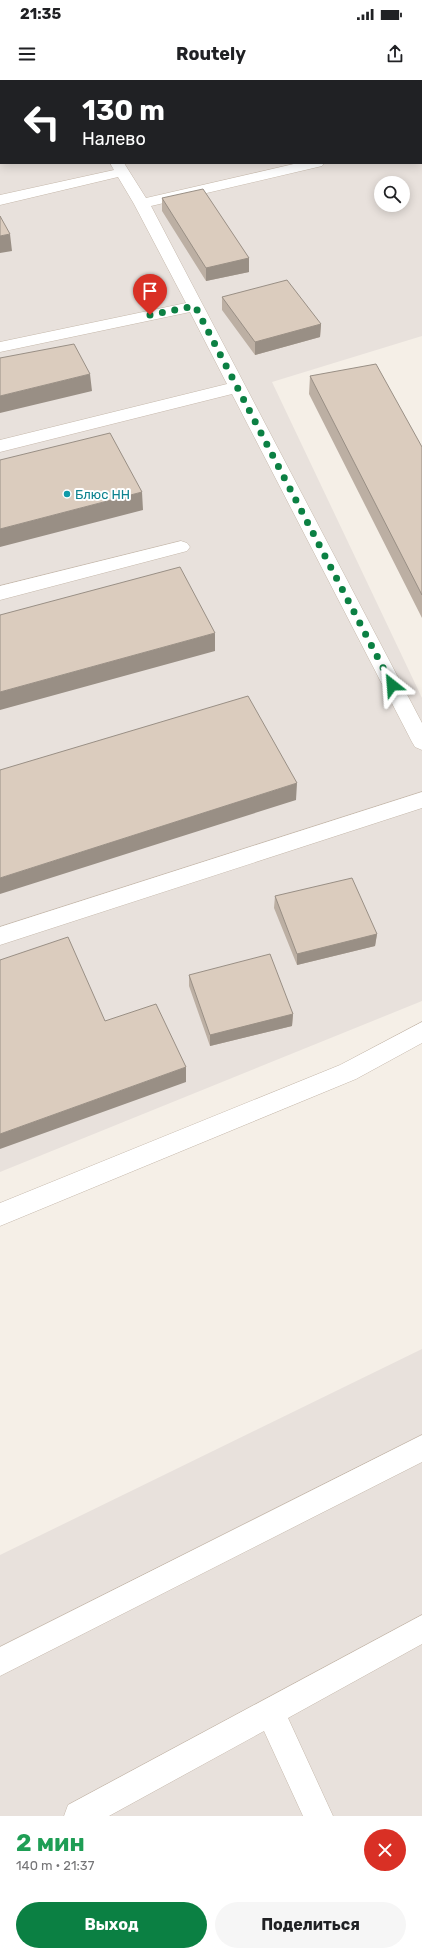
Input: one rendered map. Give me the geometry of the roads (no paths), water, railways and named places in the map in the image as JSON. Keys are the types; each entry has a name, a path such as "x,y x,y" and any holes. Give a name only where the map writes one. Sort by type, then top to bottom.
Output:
{"lane":[{"path":"142,204 313,164"},
{"path":"0,200 120,168 142,204 422,742"},
{"path":"0,347 195,306"},
{"path":"0,446 237,387"},
{"path":"0,594 181,547"},
{"path":"0,936 422,800"},
{"path":"0,1215 348,1072 422,1032"},
{"path":"0,1662 422,1448"},
{"path":"79,1816 422,1629"},
{"path":"270,1712 318,1816"}],"place":[{"name":"Блюс НН","path":"67,494"}]}
